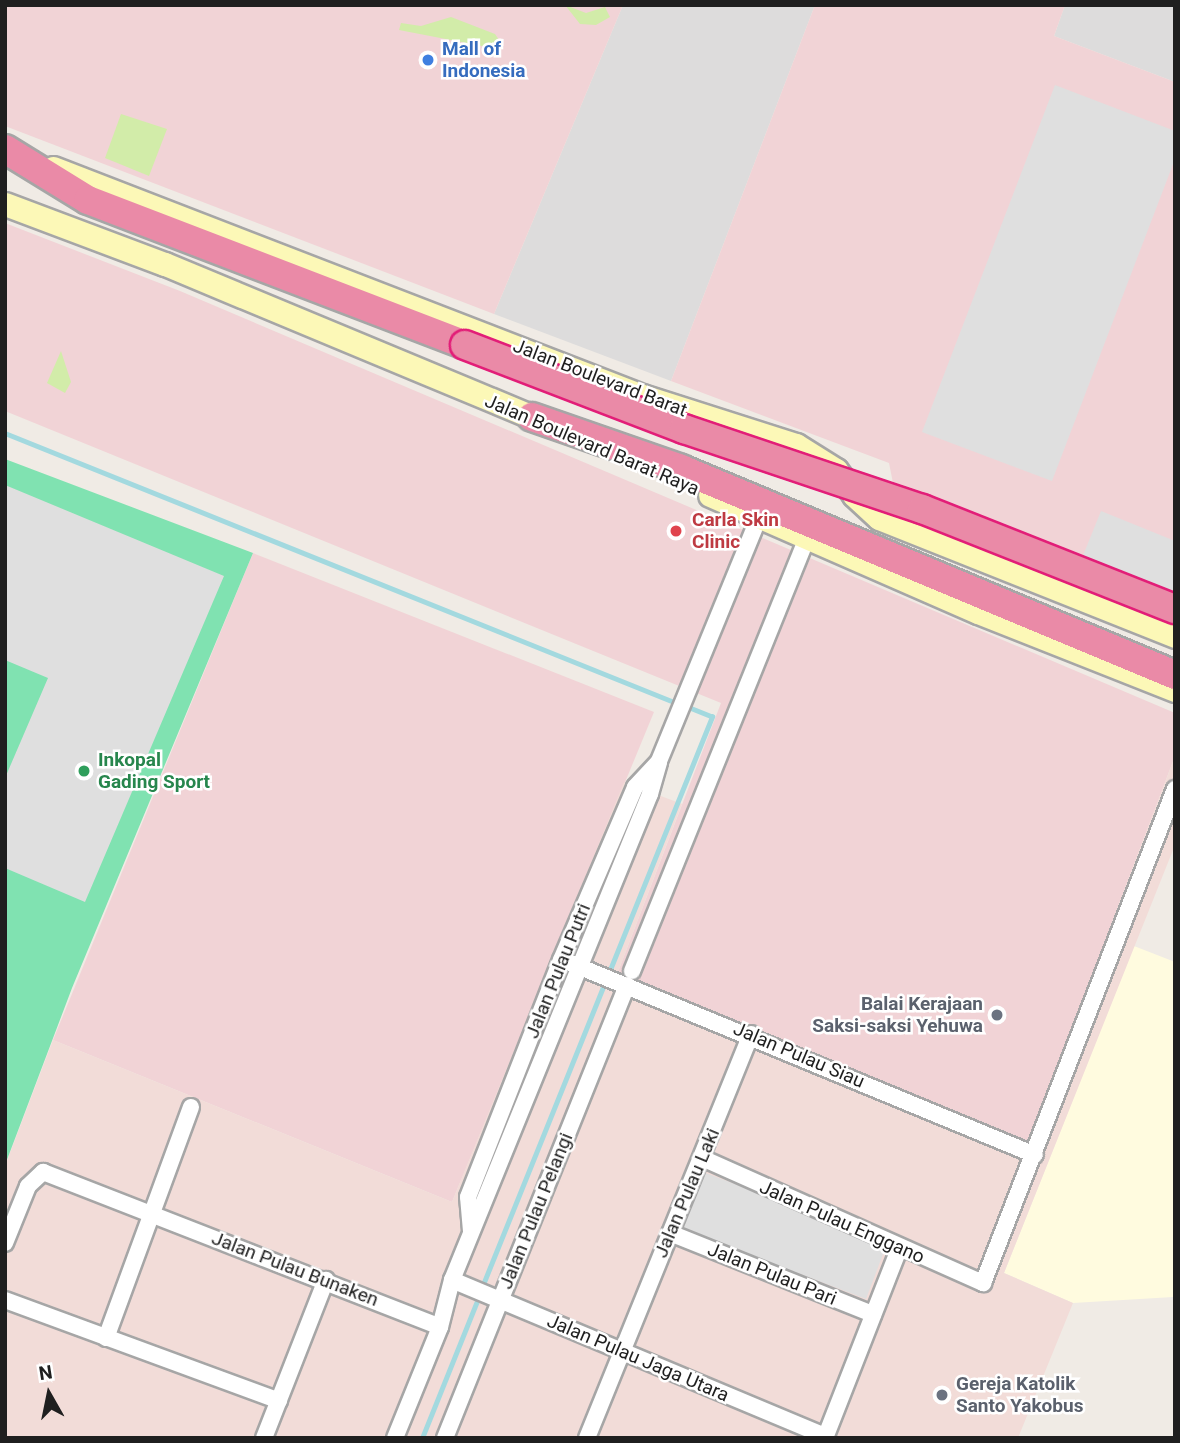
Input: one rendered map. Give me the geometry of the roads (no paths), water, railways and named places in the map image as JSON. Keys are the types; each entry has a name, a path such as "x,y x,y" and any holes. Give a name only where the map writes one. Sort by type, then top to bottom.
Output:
{"highway":[{"path":"5,149 88,200 684,429 922,509 1175,609"},
{"path":"532,417 681,469 1175,675"}],"main road":[{"name":"Jalan Boulevard Barat","path":"5,149 652,400 796,444 836,470 854,495 879,518 1175,636"},
{"path":"5,191 37,215"},
{"path":"5,204 37,215"},
{"name":"Jalan Boulevard Barat Raya","path":"37,215 165,264 532,417 807,538 1175,690"}],"street":[{"name":"Jalan Pulau Putri","path":"395,1438 440,1328 456,1281 471,1231 468,1197 561,960 603,856 635,787 659,761 759,517"},
{"name":"Jalan Pulau Pelangi","path":"445,1438 497,1297 626,979 741,709 807,538"},
{"path":"471,1231 582,968 659,761"},
{"path":"1035,1154 1175,789"},
{"path":"603,856 621,862"},
{"name":"Jalan Pulau Siau","path":"561,960 626,979 1035,1154"},
{"name":"Jalan Pulau Laki","path":"587,1438 751,1034"},
{"path":"106,1338 191,1107"},
{"path":"495,1129 512,1135"},
{"name":"Jalan Pulau Enggano","path":"702,1158 899,1249 983,1283 1035,1154"},
{"name":"Jalan Pulau Bunaken","path":"5,1243 28,1186 43,1172 326,1280 440,1328"},
{"name":"Jalan Pulau Pari","path":"670,1233 873,1314"},
{"path":"825,1437 899,1249"},
{"path":"264,1438 326,1280"},
{"name":"Jalan Pulau Jaga Utara","path":"456,1281 825,1437"},
{"path":"5,1300 279,1401"}],"waterway":[{"path":"5,433 679,704"},
{"path":"482,1287 712,717 687,707"},
{"path":"422,1438 479,1296"}],"place":[{"name":"Mall of Indonesia","path":"428,60"},
{"name":"Carla Skin Clinic","path":"676,531"},
{"name":"Inkopal Gading Sport","path":"84,771"},
{"name":"Balai Kerajaan Saksi-saksi Yehuwa","path":"997,1015"},
{"name":"Gereja Katolik Santo Yakobus","path":"942,1395"}]}
